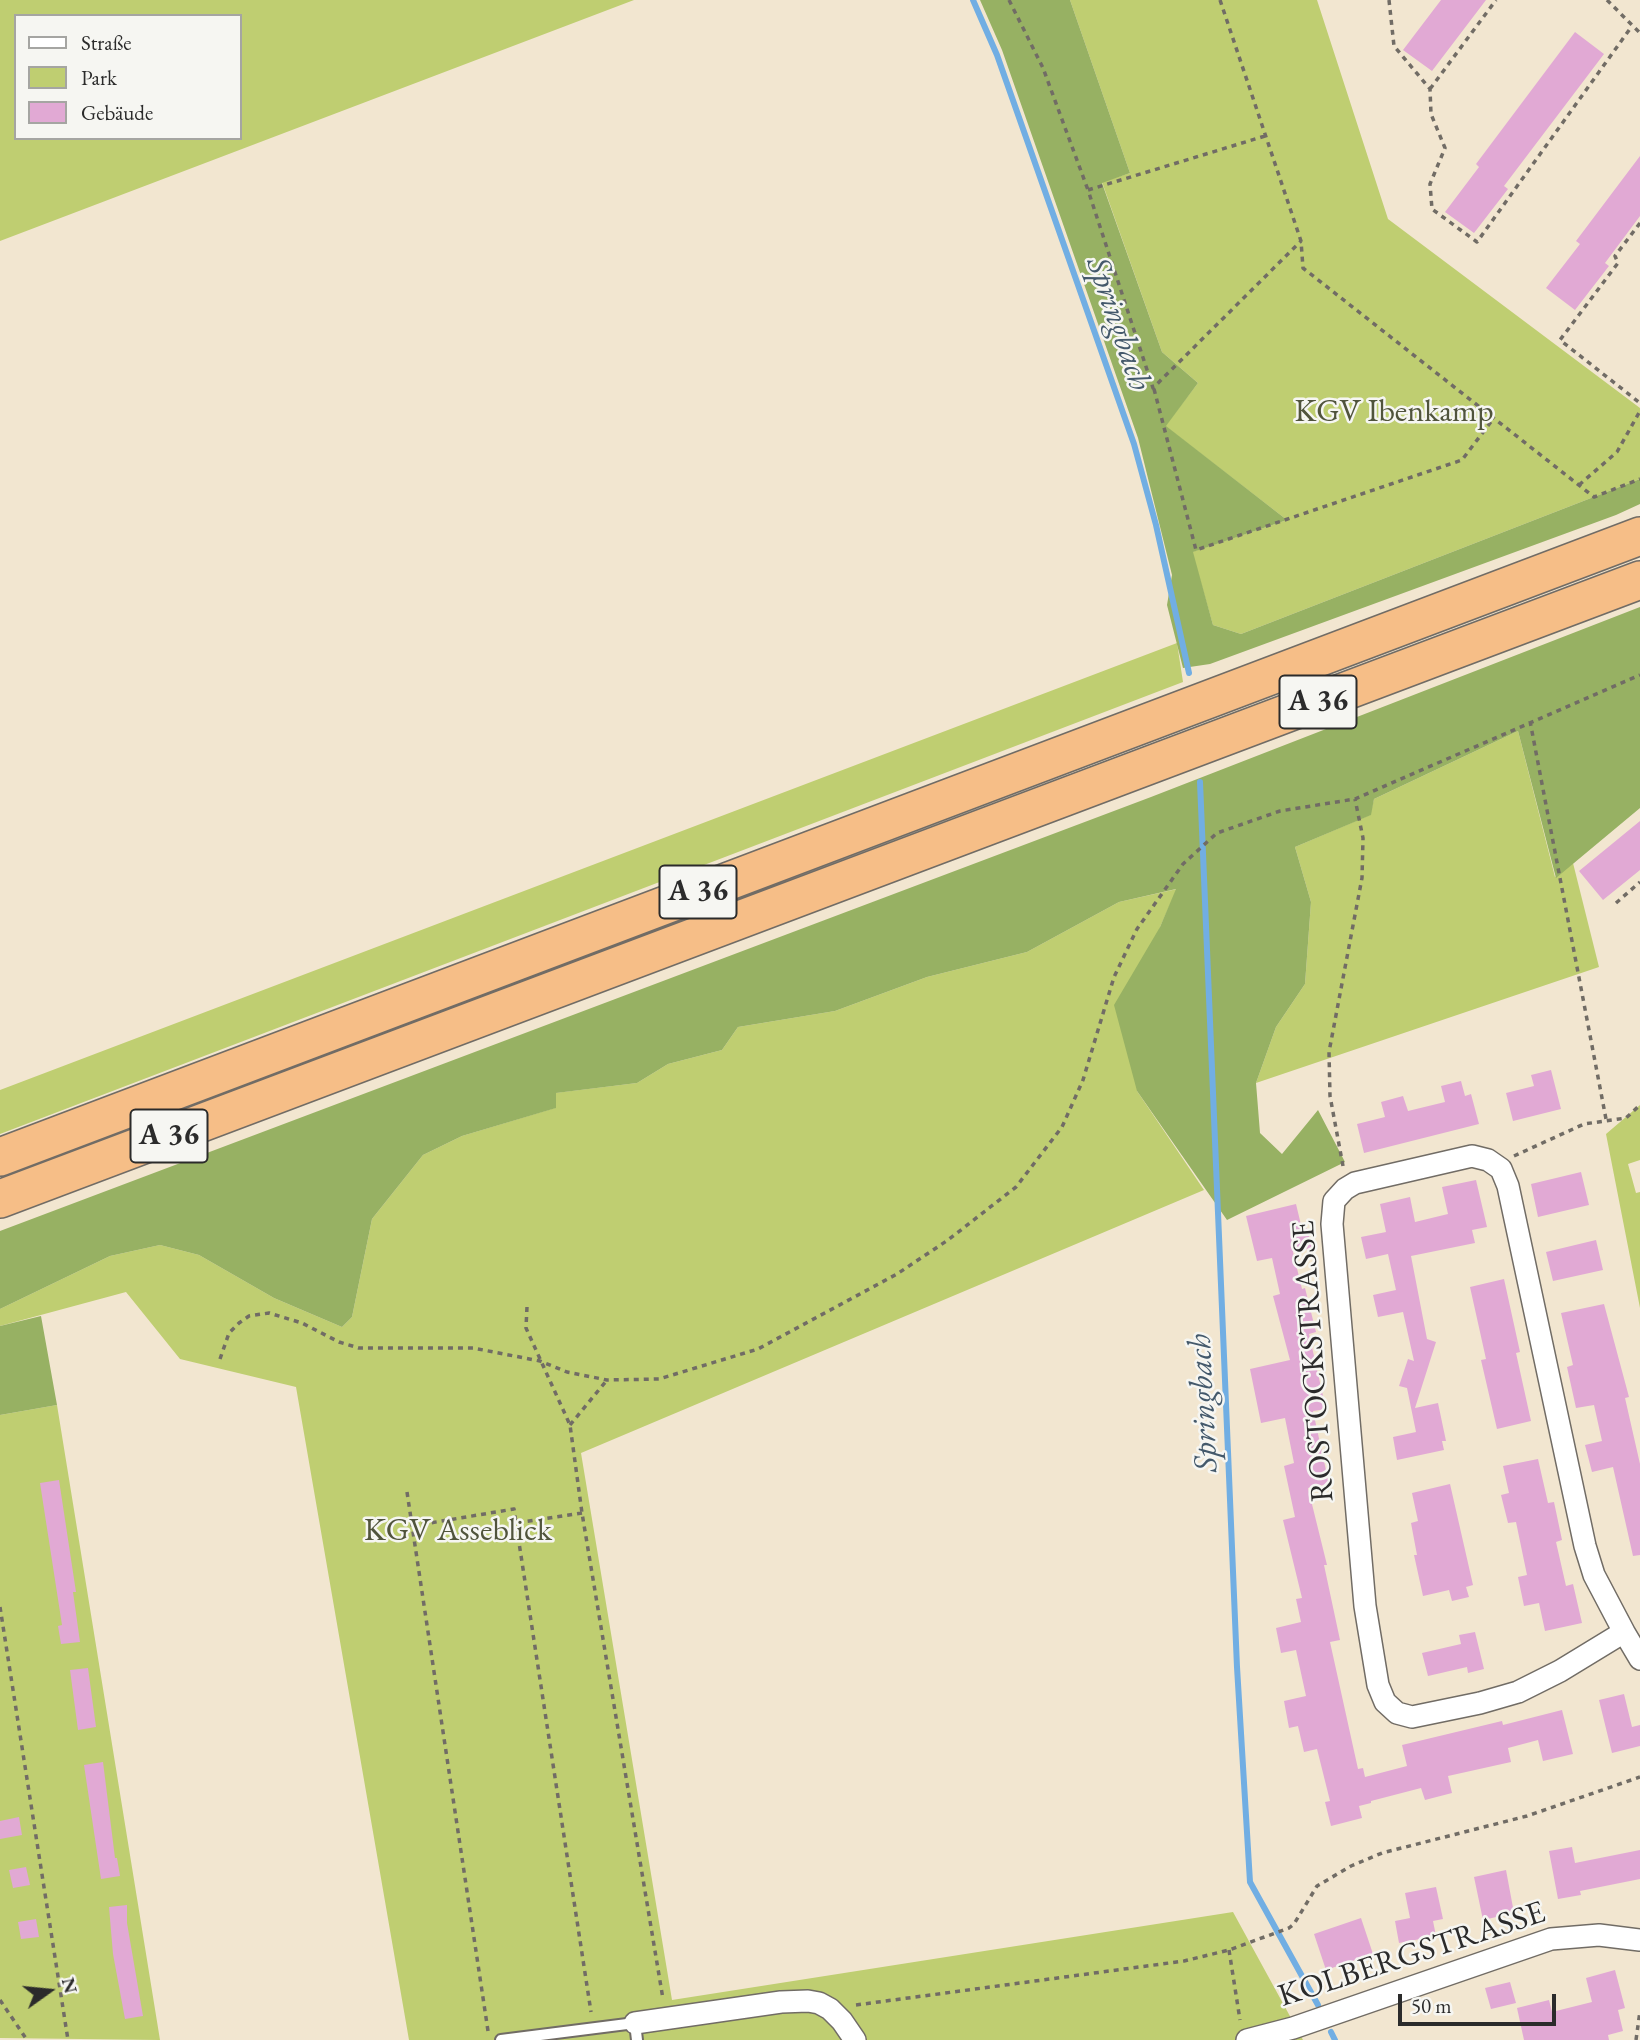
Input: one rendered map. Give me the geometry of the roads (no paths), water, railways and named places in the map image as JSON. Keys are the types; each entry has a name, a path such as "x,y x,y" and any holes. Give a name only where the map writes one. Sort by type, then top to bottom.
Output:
{"highway":[{"path":"1602,550 1640,526"},
{"name":"A 36","path":"0,1157 1640,536"},
{"name":"A 36","path":"0,1199 1640,580"},
{"path":"1568,608 1640,595"}],"street":[{"name":"ROSTOCKSTRASSE","path":"1623,1632 1560,1671 1518,1692 1412,1717 1397,1713 1385,1702 1378,1685 1366,1606 1332,1224 1334,1201 1354,1183 1472,1156 1488,1160 1501,1169 1508,1186 1585,1546 1594,1575 1640,1659"},
{"name":"KOLBERGSTRASSE","path":"1244,2034 1293,2028 1551,1940 1599,1936 1640,1940"},
{"path":"636,2032 666,2019 781,2002 808,2001 820,2003 830,2009 855,2040"}],"lane":[{"path":"501,2040 593,2029 636,2032"}],"waterway":[{"name":"Springbach","path":"973,0 997,55 1134,444 1156,525 1189,673"},
{"name":"Springbach","path":"1200,782 1237,1667 1250,1882 1318,2005"},
{"name":"Springbach","path":"1331,2032 1335,2040"}],"park label":[{"name":"KGV Ibenkamp","path":"1394,412"},
{"name":"KGV Asseblick","path":"458,1531"}]}
